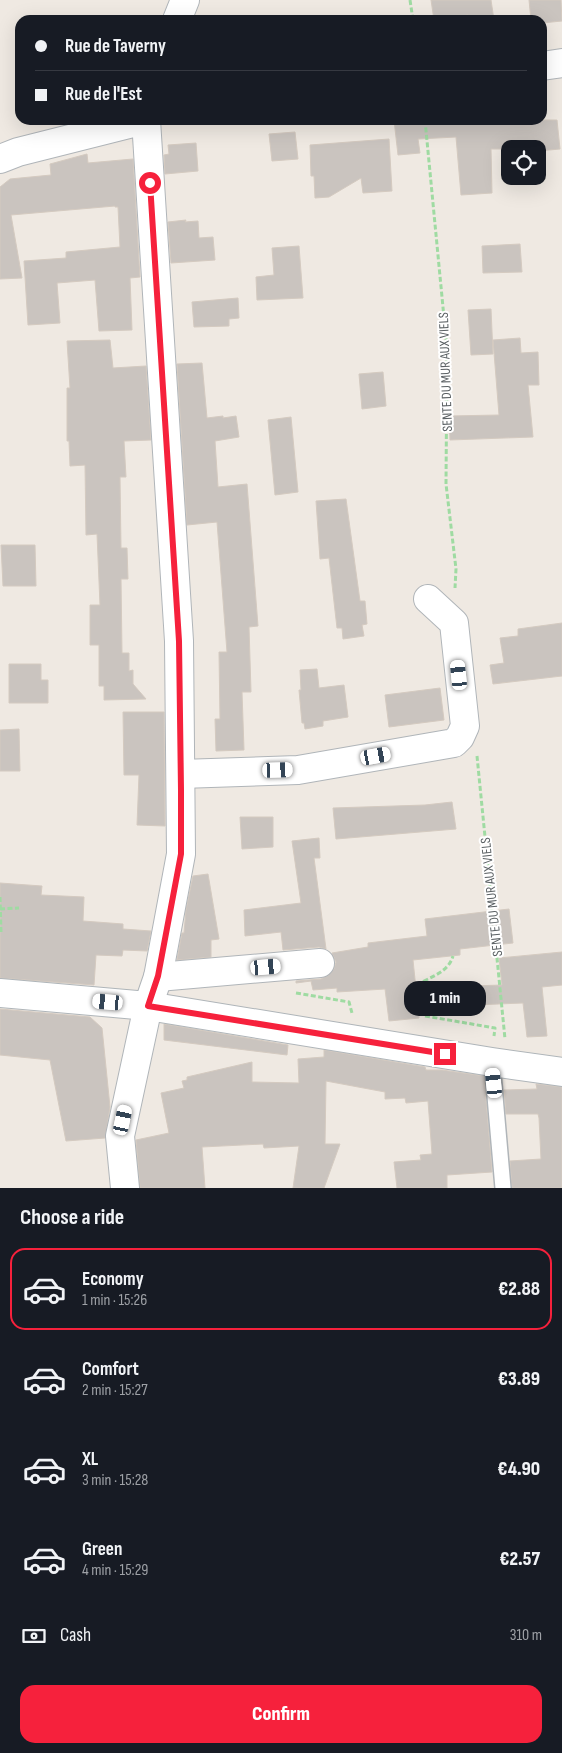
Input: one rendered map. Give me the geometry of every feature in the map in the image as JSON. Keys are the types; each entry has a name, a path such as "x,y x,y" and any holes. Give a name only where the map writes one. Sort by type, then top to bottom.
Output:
{"street":[{"path":"179,15 185,0"},
{"path":"547,65 562,63"},
{"path":"0,159 27,150 126,125"},
{"path":"125,1188 120,1146 148,1006 158,976 181,854 179,641 146,125"},
{"path":"181,774 298,770 454,743 460,737 464,726 454,623 428,599"},
{"path":"158,976 320,963"},
{"path":"0,993 148,1006 562,1072"}],"lane":[{"path":"500,1063 503,1188"}],"path":[{"path":"410,0 412,15"},
{"name":"SENTE DU MUR AUX VIELS","path":"425,125 447,348 446,484 456,569 454,623"},
{"name":"SENTE DU MUR AUX VIELS","path":"460,737 478,757 500,1063"},
{"path":"0,898 1,932"},
{"path":"0,909 20,908"},
{"path":"424,989 424,981 446,969 451,963 452,956"},
{"path":"291,992 349,1002 353,1016"},
{"path":"425,1016 495,1028 500,1063"}],"building":[{"path":"431,0 491,0 493,15 468,15 433,15"},
{"path":"529,0 561,0 562,21 547,22 547,15 530,15"},
{"path":"547,120 557,120 560,149 546,150 546,140 501,140 501,149 491,149 492,193 461,195 456,137 418,139 420,153 398,155 395,125 547,125"},
{"path":"295,132 298,159 272,161 269,134"},
{"path":"389,139 392,191 363,193 361,178 329,197 315,198 314,176 311,176 310,145"},
{"path":"196,143 198,171 165,174 164,155 169,154 168,145"},
{"path":"87,154 88,163 133,159 140,277 130,278 132,330 99,331 95,280 57,283 60,323 28,325 24,261 66,258 66,252 120,247 118,207 11,215 22,278 0,279 0,187 10,179 51,175 50,164"},
{"path":"186,220 185,222 198,221 199,238 213,237 215,260 171,263 168,222"},
{"path":"520,244 522,272 483,273 482,246"},
{"path":"299,246 303,298 257,300 256,277 274,275 272,248"},
{"path":"238,298 239,318 229,319 229,326 194,327 192,302"},
{"path":"491,309 493,354 471,355 468,310"},
{"path":"520,338 521,353 538,352 539,385 528,385 533,437 450,440 449,416 499,415 493,340"},
{"path":"110,340 113,368 146,366 151,440 124,441 126,477 120,477 121,548 127,548 128,579 121,579 122,653 129,653 129,671 133,670 133,684 146,699 104,700 104,686 99,686 99,645 90,645 90,605 100,605 97,534 86,535 85,465 70,466 69,441 67,441 67,388 70,388 67,341"},
{"path":"202,363 207,418 236,416 239,437 215,441 218,487 247,484 258,626 249,627 251,692 242,692 244,750 216,751 215,719 220,719 219,652 227,652 217,522 187,525 177,364"},
{"path":"383,372 386,406 362,409 359,374"},
{"path":"291,417 298,492 275,495 268,420"},
{"path":"346,499 360,601 365,601 367,624 362,625 364,636 343,639 342,628 337,628 329,558 320,559 316,501"},
{"path":"1,545 35,545 36,586 3,586"},
{"path":"562,623 562,676 493,684 490,665 504,663 500,638 518,636 518,629"},
{"path":"9,664 41,664 41,680 48,680 48,703 9,703"},
{"path":"317,669 319,688 344,685 348,717 323,721 323,726 305,729 304,723 302,723 299,690 301,690 300,670"},
{"path":"440,688 444,720 389,727 385,695"},
{"path":"123,712 164,712 165,826 137,825 139,775 124,775"},
{"path":"19,729 20,771 0,771 0,730"},
{"path":"452,802 456,829 336,839 333,808 425,805"},
{"path":"240,817 273,817 273,847 242,849"},
{"path":"319,838 320,858 314,858 326,949 319,947 283,950 281,932 245,936 244,910 301,903 292,841"},
{"path":"208,874 219,939 211,940 211,957 177,960 182,933 184,933 186,910 193,876"},
{"path":"0,883 42,886 41,895 84,897 83,921 123,924 123,929 151,931 147,951 123,950 122,956 96,955 94,985 0,978"},
{"path":"509,909 513,943 460,949 460,955 413,960 419,1018 389,1021 385,989 337,992 337,988 313,990 311,981 296,983 296,981 321,979 329,975 334,969 336,962 332,953 368,947 368,943 427,936 425,919"},
{"path":"562,952 562,985 542,987 547,1036 527,1037 523,1003 474,1005 472,986 502,985 499,958"},
{"path":"0,1009 90,1017 102,1028 110,1107 105,1138 66,1141 50,1060 0,1055"},
{"path":"164,1024 288,1045 287,1055 164,1040"},
{"path":"324,1050 425,1067 426,1070 442,1070 484,1076 492,1172 447,1175 447,1188 397,1188 394,1162 421,1160 420,1155 432,1154 428,1101 406,1103 405,1098 385,1099 385,1092 326,1081 325,1144 340,1144 324,1188 293,1188 299,1146 264,1148 263,1144 202,1147 205,1188 140,1188 136,1140 169,1133 161,1093 184,1088 182,1081 187,1080 187,1077 252,1062 252,1082 299,1083 298,1059 324,1057"},
{"path":"536,1084 562,1087 562,1188 512,1188 510,1161 541,1159 539,1118 538,1114 506,1114 504,1090 537,1089"}],"route":[{"path":"150,183 179,641 181,854 158,976 148,1006 445,1054"}]}
